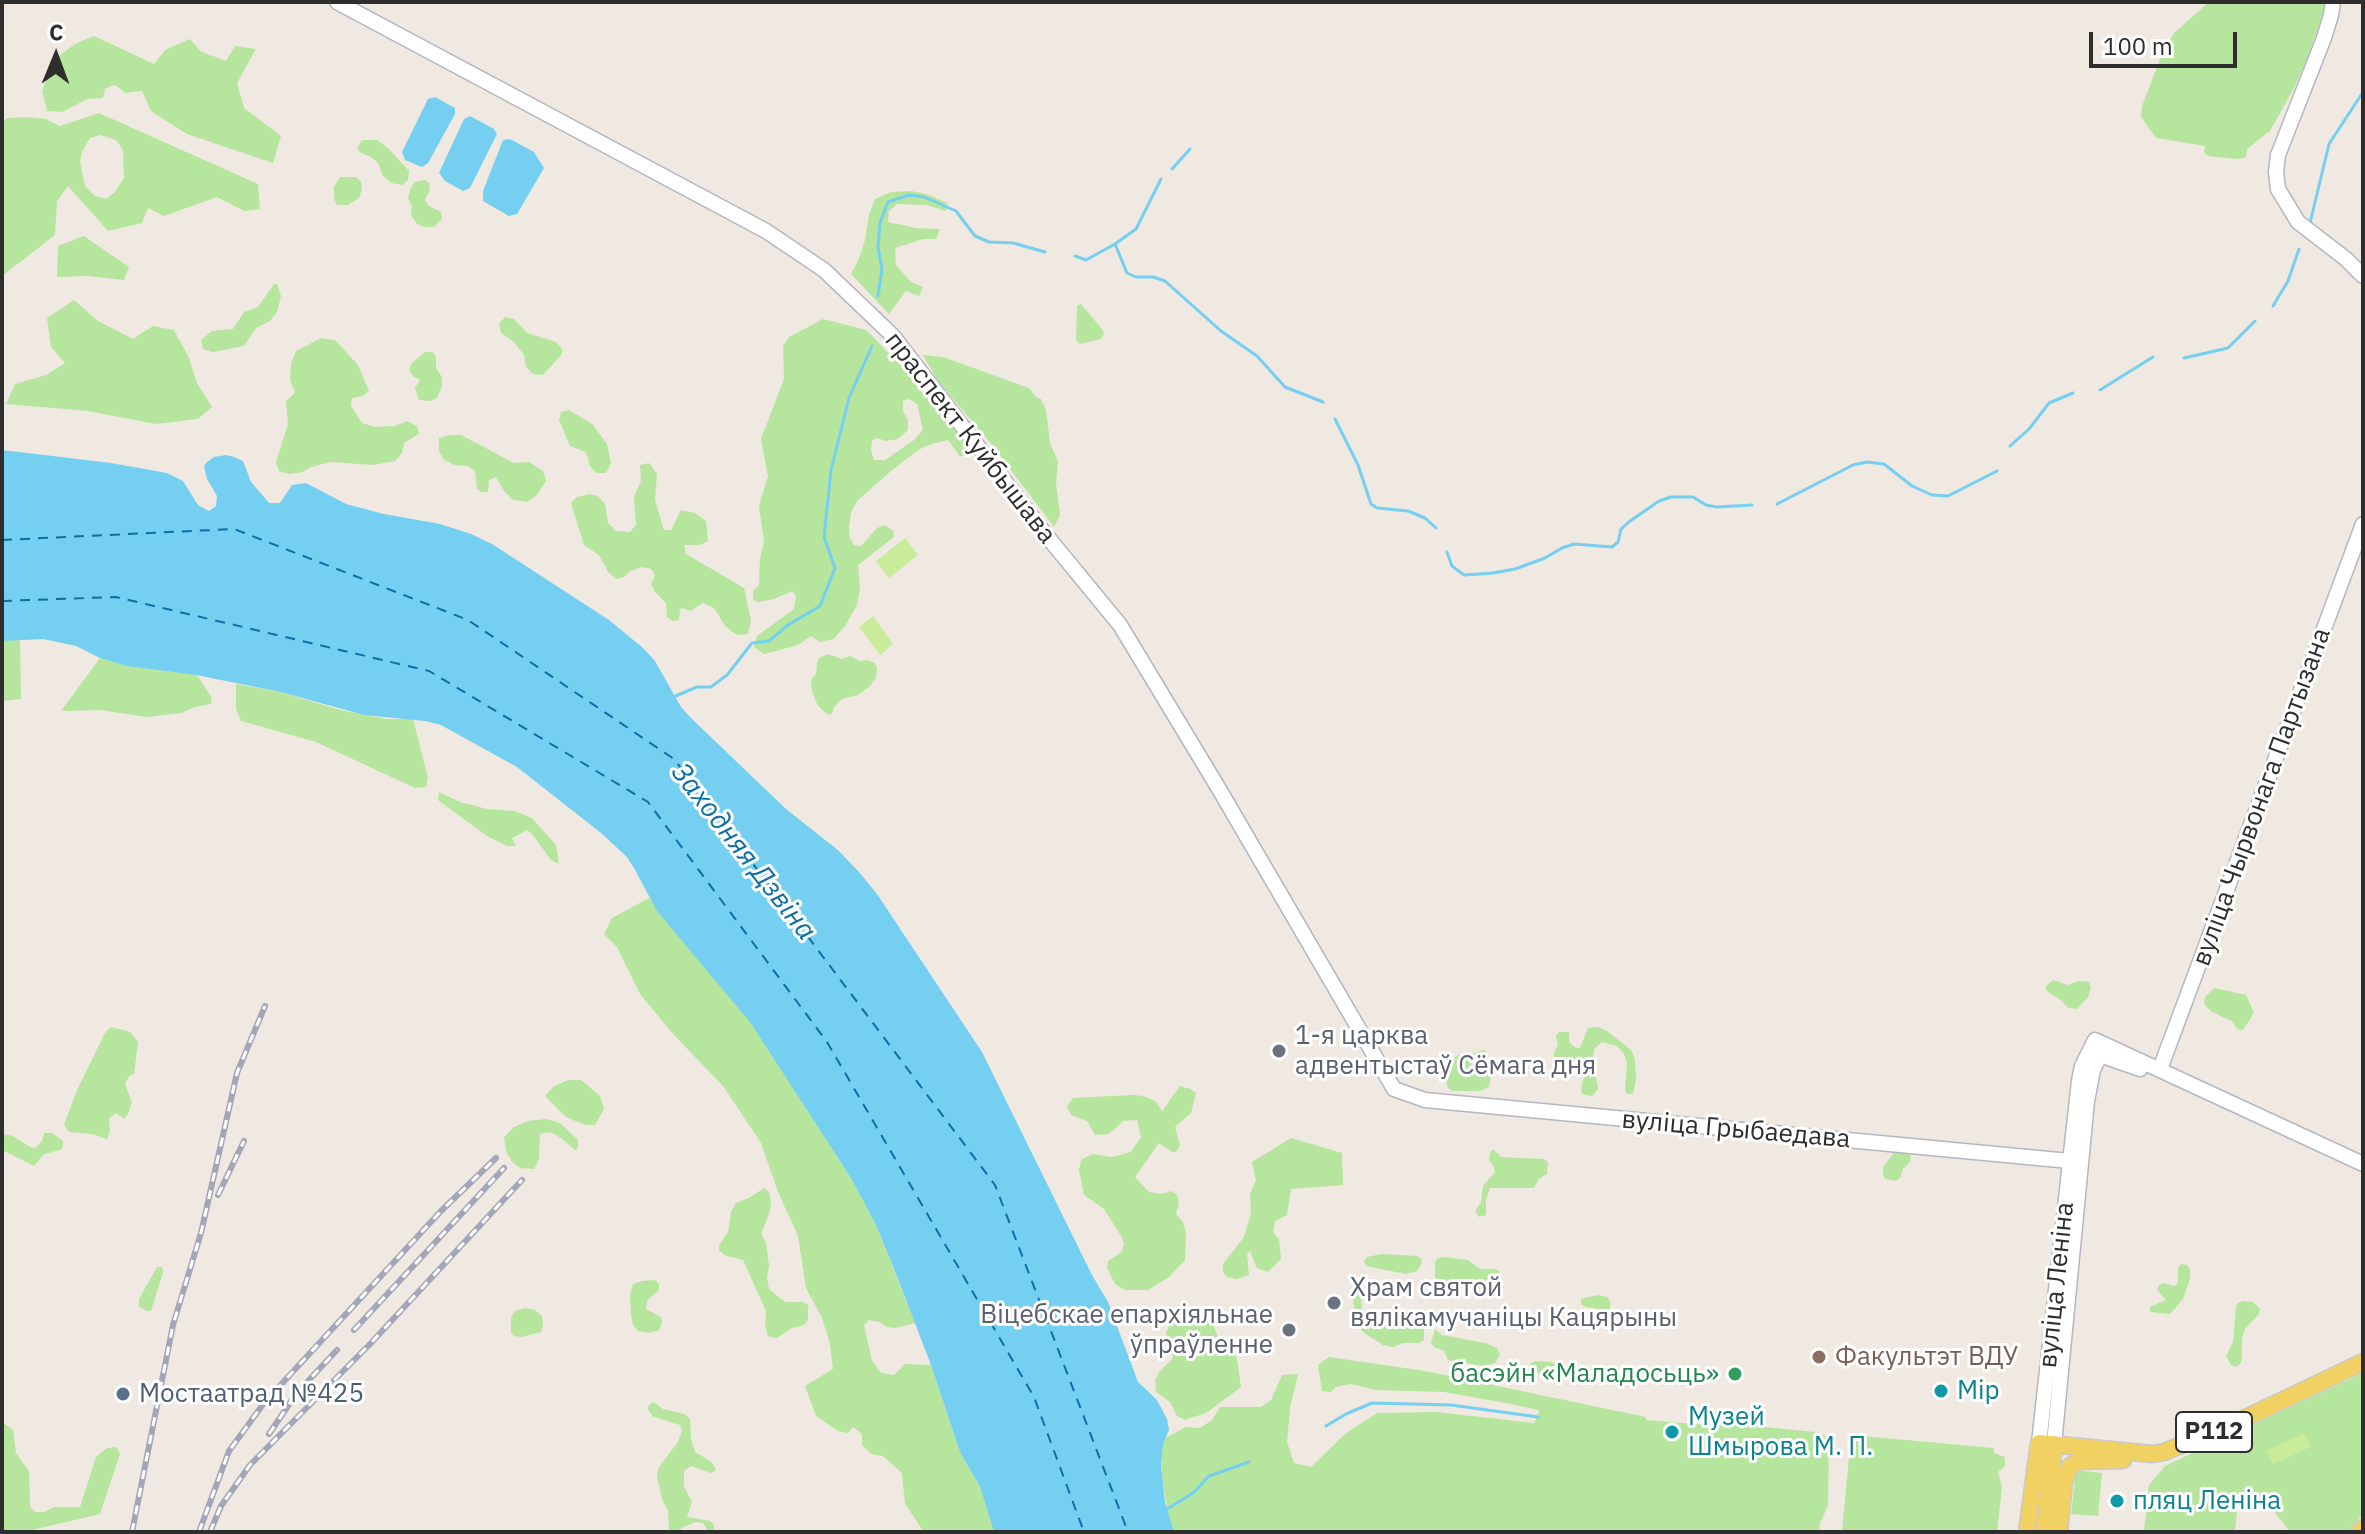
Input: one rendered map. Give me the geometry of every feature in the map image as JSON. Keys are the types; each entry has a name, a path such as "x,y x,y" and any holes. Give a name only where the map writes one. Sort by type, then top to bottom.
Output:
{"main road":[{"name":"Р112","path":"2046,1444 2152,1454 2164,1452 2363,1364"},
{"path":"2059,1532 2064,1482 2069,1467 2079,1461 2164,1459 2363,1364"},
{"name":"вуліца Леніна","path":"2027,1532 2046,1444"},
{"name":"вуліца Леніна","path":"2045,1532 2046,1444"}],"street":[{"name":"праспект Куйбышава","path":"337,2 766,231 824,270 893,336 1046,535 1120,625 1394,1089"},
{"path":"2333,2 2324,38 2278,155 2276,172 2278,189 2298,222 2363,276"},
{"name":"вуліца Чырвонага Партызана","path":"2160,1069 2363,524"},
{"path":"2097,1048 2160,1069 2363,1164"},
{"path":"2097,1048 2131,1066"},
{"name":"вуліца Леніна","path":"2075,1162 2097,1048"},
{"name":"вуліца Леніна","path":"2046,1444 2075,1162 2079,1081 2097,1048"},
{"path":"2087,1101 2100,1074 2110,1067 2160,1069"},
{"name":"вуліца Грыбаедава","path":"1394,1089 1425,1100 2075,1162"}],"green space":[{"path":"2209,2 2327,2 2307,60 2270,131 2247,149 2246,157 2237,159 2208,156 2204,152 2205,146 2156,138 2141,117 2142,106 2164,49 2174,33"},
{"path":"94,36 154,64 165,50 190,39 200,51 226,61 235,46 256,49 237,83 244,108 281,136 273,163 187,134 151,111 142,91 125,93 113,85 105,89 103,98 87,99 62,112 47,111 42,91 55,59 75,44"},
{"path":"99,113 258,184 260,209 244,211 217,197 164,216 148,208 142,223 108,231 68,186 57,201 55,235 2,276 2,123 7,118 26,117 45,119 60,126","holes":["100,135 116,140 123,150 124,178 106,199 95,196 85,186 80,162 90,138"]},
{"path":"362,140 377,140 388,148 409,171 408,180 402,185 391,183 383,176 378,163 357,148"},
{"path":"340,177 356,177 361,182 359,198 348,205 337,205 334,199 334,187"},
{"path":"425,180 430,190 425,200 441,212 442,219 434,227 416,223 411,214 410,190 414,182"},
{"path":"911,191 948,203 946,211 926,205 897,204 889,211 888,222 940,229 936,239 923,239 895,248 896,265 911,282 923,287 919,296 906,291 889,314 851,274 865,240 875,199 891,192"},
{"path":"84,236 129,267 124,280 57,277 58,246"},
{"path":"277,284 281,296 277,312 270,321 256,328 244,346 213,352 203,349 201,340 212,331 233,329 244,312 258,307"},
{"path":"74,300 98,321 133,339 153,326 174,330 189,358 197,383 212,407 198,419 156,424 88,411 6,404 15,384 46,375 65,363 51,347 47,318"},
{"path":"1081,304 1102,329 1104,334 1101,339 1080,344 1076,340 1077,306"},
{"path":"505,317 514,319 527,333 556,342 562,349 562,354 543,375 533,374 526,367 524,355 514,342 501,333 499,324"},
{"path":"823,319 866,330 904,369 963,439 968,456 960,456 948,440 931,444 918,450 858,500 851,512 849,528 854,545 861,546 877,528 885,525 893,531 894,537 858,565 860,588 857,605 845,626 834,639 820,642 811,636 798,645 764,654 754,647 757,636 794,609 796,596 792,591 774,599 753,600 753,590 759,585 764,541 759,506 768,476 761,439 784,379 783,346 789,337","holes":["909,399 917,404 923,430 885,460 874,460 872,441 877,438 886,441 898,439 908,430 903,401"]},
{"path":"321,338 335,340 358,365 369,391 352,398 351,406 362,423 375,427 395,426 407,421 417,426 419,434 404,443 402,453 395,461 373,465 331,462 303,472 289,474 279,471 276,462 288,424 286,401 295,393 290,380 291,363 296,351"},
{"path":"425,352 433,352 436,368 442,377 437,398 431,401 419,400 415,388 420,380 409,370 411,364"},
{"path":"923,355 943,357 1029,388 1041,399 1046,410 1050,443 1058,462 1056,484 1060,515 1054,527 988,440 938,381"},
{"path":"569,410 592,424 607,444 611,463 606,473 596,473 590,466 586,452 570,446 559,420 561,412"},
{"path":"461,435 514,463 529,462 543,471 546,481 537,495 527,502 513,500 496,477 489,480 488,492 482,492 477,489 475,471 444,460 439,451 439,438"},
{"path":"649,463 657,474 655,500 664,530 671,530 681,510 695,513 706,521 708,541 700,545 684,545 686,554 744,588 751,621 748,634 737,635 725,626 714,608 703,603 690,611 680,609 679,620 673,621 667,617 666,603 651,584 655,575 651,569 642,567 616,579 608,572 599,555 584,545 571,503 577,497 589,494 598,496 605,504 608,523 616,531 630,532 636,525 634,497 641,481 640,465"},
{"path":"905,538 918,555 889,578 876,561"},
{"path":"873,616 893,644 880,655 859,627"},
{"path":"20,639 21,699 2,701 2,641"},
{"path":"828,654 842,659 850,656 860,661 867,660 875,663 877,668 870,686 858,695 842,699 828,715 818,706 811,684 819,658"},
{"path":"100,658 126,666 197,675 212,698 211,704 181,713 147,717 100,710 61,711"},
{"path":"236,684 281,692 340,710 386,719 413,719 428,778 426,787 415,788 316,742 241,721 236,709"},
{"path":"439,792 460,802 487,809 515,811 532,818 556,845 559,864 551,860 527,830 512,838 516,846 507,846 487,836 438,800"},
{"path":"649,898 750,1021 851,1178 876,1225 915,1323 896,1328 869,1320 864,1325 872,1361 881,1373 894,1375 905,1364 931,1365 960,1452 980,1487 994,1532 924,1532 905,1504 902,1473 883,1456 871,1454 862,1445 862,1434 853,1427 848,1433 838,1431 816,1416 805,1386 833,1369 830,1344 822,1318 806,1288 798,1236 761,1143 723,1086 640,994 617,947 604,934 612,918"},
{"path":"2053,980 2068,985 2078,981 2089,982 2088,997 2077,1009 2068,1008 2045,987"},
{"path":"2214,988 2246,995 2254,1013 2243,1030 2237,1029 2232,1021 2212,1012 2204,1004 2205,997"},
{"path":"111,1027 130,1032 138,1042 134,1074 125,1084 132,1103 128,1114 124,1119 116,1113 109,1118 107,1139 69,1132 64,1125 77,1090 105,1033"},
{"path":"1598,1027 1631,1050 1635,1059 1636,1079 1633,1094 1627,1094 1625,1090 1627,1064 1617,1046 1602,1042 1594,1049 1598,1089 1592,1096 1582,1094 1586,1069 1579,1061 1558,1062 1554,1058 1559,1032 1569,1032 1569,1042 1580,1048 1588,1028"},
{"path":"1482,1050 1488,1056 1489,1087 1479,1091 1452,1091 1448,1088 1446,1083 1454,1058"},
{"path":"568,1080 581,1080 600,1096 604,1109 595,1125 585,1125 566,1117 545,1096 553,1087"},
{"path":"1180,1086 1196,1093 1191,1113 1175,1127 1180,1145 1176,1152 1172,1152 1159,1143 1135,1177 1149,1192 1162,1194 1171,1191 1177,1195 1179,1203 1176,1214 1183,1222 1186,1234 1185,1260 1169,1277 1148,1290 1125,1290 1115,1284 1107,1268 1108,1261 1122,1252 1124,1243 1104,1209 1084,1195 1079,1170 1081,1160 1092,1154 1112,1157 1131,1152 1141,1137 1137,1120 1123,1121 1109,1134 1095,1135 1087,1121 1071,1115 1067,1106 1073,1098 1132,1095 1155,1101 1162,1111"},
{"path":"547,1119 560,1123 578,1140 578,1148 575,1150 550,1132 540,1134 539,1159 534,1169 520,1168 506,1151 504,1137 514,1127 528,1121"},
{"path":"44,1133 52,1133 63,1141 63,1147 44,1154 34,1166 2,1150 2,1134 13,1136 35,1148 42,1141"},
{"path":"1291,1138 1342,1153 1343,1185 1291,1189 1287,1215 1275,1221 1273,1232 1279,1239 1281,1259 1268,1272 1257,1268 1250,1251 1247,1254 1249,1275 1237,1279 1227,1277 1223,1264 1244,1237 1251,1213 1250,1194 1256,1180 1252,1162"},
{"path":"1493,1149 1501,1157 1544,1159 1548,1162 1547,1174 1539,1179 1534,1188 1490,1188 1486,1215 1479,1217 1475,1211 1481,1202 1483,1186 1495,1172 1489,1161"},
{"path":"1895,1151 1908,1152 1911,1157 1900,1178 1895,1181 1885,1179 1883,1167"},
{"path":"764,1188 769,1192 771,1202 761,1234 766,1243 769,1289 785,1302 808,1305 808,1320 804,1325 792,1328 777,1338 768,1336 766,1311 743,1260 724,1255 719,1250 736,1203"},
{"path":"1382,1254 1417,1256 1422,1263 1417,1271 1406,1274 1366,1266 1364,1261 1367,1257"},
{"path":"1444,1257 1468,1260 1480,1269 1495,1269 1500,1276 1495,1285 1476,1291 1441,1282 1435,1277 1435,1262"},
{"path":"2181,1264 2190,1269 2183,1299 2170,1314 2150,1312 2150,1307 2166,1300 2157,1290 2159,1285 2174,1286 2178,1283"},
{"path":"157,1267 162,1267 163,1272 151,1311 147,1311 139,1307 139,1299"},
{"path":"655,1280 659,1290 647,1301 646,1309 661,1317 662,1323 659,1330 650,1333 638,1331 631,1316 633,1284"},
{"path":"1355,1289 1360,1290 1362,1310 1380,1316 1386,1325 1420,1328 1424,1330 1424,1340 1393,1347 1367,1335 1359,1328 1356,1318 1352,1293"},
{"path":"1597,1295 1610,1301 1611,1321 1608,1325 1593,1324 1592,1318 1600,1314 1599,1309 1581,1304 1581,1299"},
{"path":"2243,1301 2253,1302 2260,1309 2245,1329 2242,1359 2236,1367 2226,1356 2233,1342 2236,1307"},
{"path":"525,1308 535,1310 542,1316 541,1332 514,1336 511,1333 511,1317 515,1311"},
{"path":"1199,1316 1213,1324 1221,1345 1233,1349 1241,1387 1206,1413 1185,1420 1177,1416 1170,1402 1156,1392 1155,1380 1173,1358 1166,1333 1170,1324 1175,1320 1186,1321"},
{"path":"1435,1329 1442,1335 1485,1343 1497,1348 1500,1355 1495,1363 1484,1366 1448,1360 1444,1351 1431,1343"},
{"path":"1329,1357 1425,1371 1646,1417 1646,1420 1719,1426 1725,1423 1814,1432 1829,1437 1828,1506 1819,1532 1174,1532 1162,1478 1161,1452 1165,1438 1186,1427 1200,1428 1212,1420 1220,1407 1261,1407 1271,1400 1282,1375 1298,1374 1290,1408 1287,1442 1294,1463 1311,1467 1345,1434 1377,1413 1437,1412 1534,1423 1539,1412 1444,1392 1375,1390 1351,1384 1336,1387 1331,1392 1322,1391 1318,1365"},
{"path":"1536,1361 1552,1362 1561,1367 1595,1368 1602,1376 1590,1383 1557,1375 1542,1375 1529,1368"},
{"path":"2363,1373 2363,1513 2348,1532 2290,1532 2271,1507 2238,1500 2235,1532 2144,1532 2149,1485 2165,1466"},
{"path":"653,1402 690,1419 695,1452 712,1462 716,1470 711,1473 691,1466 684,1471 684,1487 692,1501 687,1517 710,1521 714,1532 708,1531 703,1523 696,1522 681,1528 680,1532 669,1532 668,1511 657,1477 659,1467 678,1442 682,1430 680,1425 652,1416 647,1407"},
{"path":"2,1422 13,1430 16,1453 29,1471 30,1506 35,1512 45,1512 54,1507 80,1507 96,1457 107,1448 116,1447 120,1454 100,1514 24,1532 2,1532"},
{"path":"2304,1433 2311,1447 2273,1464 2267,1451"},
{"path":"1851,1435 1994,1448 1994,1453 2005,1457 2005,1466 1998,1472 2002,1487 1997,1532 1842,1532"},
{"path":"2076,1470 2102,1473 2098,1516 2071,1514"}],"water":[{"path":"435,97 455,108 455,114 428,163 422,167 405,160 402,152 428,99"},
{"path":"470,116 494,129 497,134 470,188 463,191 445,181 439,173 464,119"},
{"path":"510,139 534,152 544,168 517,214 509,216 483,201 483,191 503,140"},
{"name":"Заходняя Дзвіна","path":"2,450 167,473 183,481 198,505 209,511 216,506 217,496 207,479 204,466 214,457 234,457 243,461 251,482 269,503 280,503 292,485 306,483 346,504 440,524 471,534 492,544 609,620 643,648 655,661 681,707 692,719 786,809 839,851 859,872 877,894 982,1052 1108,1302 1138,1382 1157,1400 1167,1419 1169,1430 1163,1444 1161,1466 1165,1502 1174,1532 994,1532 980,1487 960,1452 898,1279 876,1225 851,1178 750,1022 657,911 626,856 517,767 441,725 425,721 364,715 281,692 196,675 126,666 76,646 43,639 2,641"}],"waterway":[{"path":"2310,223 2329,144 2363,92"},
{"path":"1172,169 1190,149"},
{"path":"1075,256 1086,260 1136,229 1161,179"},
{"path":"878,296 882,269 878,247 880,223 888,202 909,195 924,197 956,211 975,236 989,242 1013,243 1045,252"},
{"path":"1115,244 1127,273 1165,281 1221,331 1257,356 1285,387 1323,402"},
{"path":"2273,306 2288,281 2299,249"},
{"path":"2184,358 2228,348 2255,321"},
{"path":"673,697 697,687 711,687 727,675 752,643 769,641 788,625 820,606 835,568 824,537 831,470 849,398 872,346"},
{"path":"2100,390 2153,357"},
{"path":"2010,446 2029,429 2049,403 2073,393"},
{"path":"1335,419 1358,465 1371,504 1377,508 1408,511 1425,518 1436,528"},
{"path":"1777,504 1853,465 1867,462 1884,464 1912,486 1932,495 1948,496 1997,471"},
{"path":"1447,552 1452,566 1464,575 1493,573 1515,569 1574,544 1612,547 1618,542 1621,529 1630,521 1659,501 1671,497 1693,497 1717,507 1752,505"},
{"path":"1326,1426 1372,1403 1451,1405 1538,1417"},
{"path":"1164,1511 1193,1493 1209,1476 1249,1462"}],"ferry route":[{"path":"2,540 234,529 468,620 674,759 995,1185 1128,1532"},
{"path":"2,601 116,597 429,671 648,802 827,1042 1034,1397 1084,1532"}],"railway":[{"path":"132,1532 173,1325 201,1233 237,1073 265,1006"},
{"path":"218,1195 244,1141"},
{"path":"199,1532 229,1451 264,1403 441,1211 496,1158"},
{"path":"354,1330 504,1168"},
{"path":"210,1532 221,1506 250,1465 371,1343 522,1180"},
{"path":"269,1434 296,1394 337,1350"}],"place":[{"name":"1-я царква адвентыстаў Сёмага дня","path":"1279,1051"},
{"name":"Храм святой вялікамучаніцы Кацярыны","path":"1334,1303"},
{"name":"Віцебскае епархіяльнае ўпраўленне","path":"1289,1330"},
{"name":"Факультэт ВДУ","path":"1819,1357"},
{"name":"басэйн «Маладосьць»","path":"1735,1374"},
{"name":"Мір","path":"1941,1391"},
{"name":"Мостаатрад №425","path":"123,1394"},
{"name":"Музей Шмырова М. П.","path":"1672,1432"},
{"name":"пляц Леніна","path":"2117,1501"}]}
